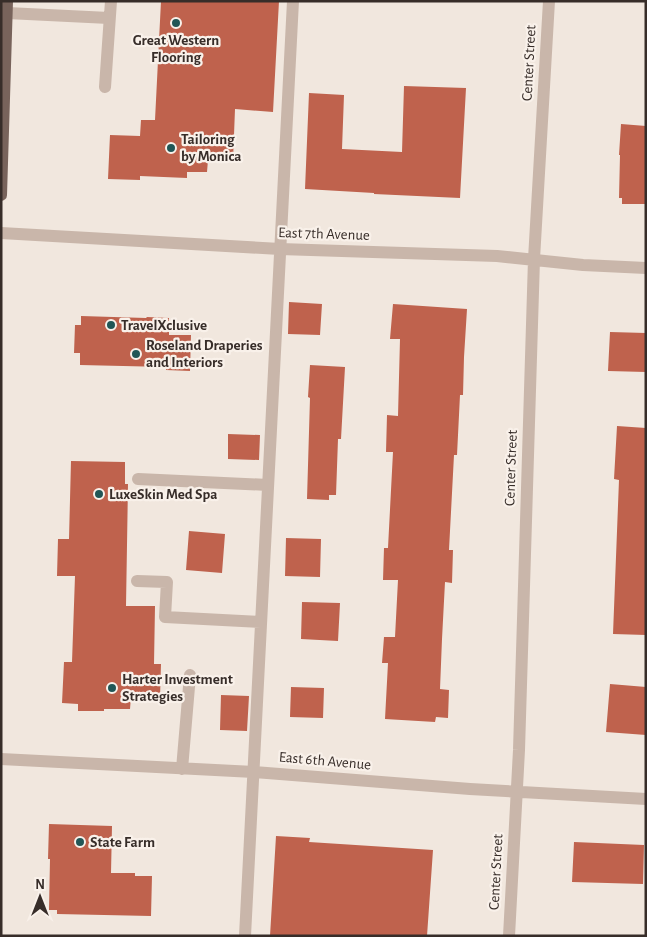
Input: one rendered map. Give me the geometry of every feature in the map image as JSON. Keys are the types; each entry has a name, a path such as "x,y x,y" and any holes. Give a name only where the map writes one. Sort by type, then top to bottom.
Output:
{"main road":[{"path":"1,195 7,7"}],"street":[{"path":"105,87 111,1"},
{"path":"245,936 293,1"},
{"name":"Center Street","path":"508,936 517,792 534,259 548,1"},
{"path":"7,7 109,18"},
{"name":"East 7th Avenue","path":"1,233 280,249 488,255 583,265 646,268"},
{"path":"138,480 268,485"},
{"path":"137,581 167,582 165,617 261,622"},
{"path":"182,769 190,675"},
{"name":"East 6th Avenue","path":"1,760 254,772 470,789 646,799"}],"building":[{"path":"161,1 279,1 273,112 235,109 233,161 208,160 207,172 187,172 187,178 140,176 140,180 108,179 110,135 140,136 141,120 155,120"},
{"path":"404,86 466,88 460,198 305,189 309,93 344,95 342,149 402,152"},
{"path":"621,124 646,126 646,204 622,204 622,198 619,198"},
{"path":"289,302 322,304 320,335 288,334"},
{"path":"393,304 467,309 463,395 460,395 457,455 454,455 449,550 453,550 452,583 445,582 442,639 440,689 449,690 448,718 436,717 435,722 385,719 388,663 382,663 384,637 395,637 398,580 383,580 384,548 388,548 393,452 386,452 387,415 398,416 400,339 390,339"},
{"path":"81,316 169,318 169,335 191,335 190,371 166,370 166,367 80,365 80,353 74,353 75,325 81,325"},
{"path":"610,332 646,333 646,372 608,371"},
{"path":"310,365 345,367 341,439 338,439 336,495 329,495 329,500 307,499"},
{"path":"617,426 646,428 646,635 613,634 619,480 614,479"},
{"path":"228,434 260,435 259,460 228,459"},
{"path":"71,461 125,462 125,484 128,484 126,606 155,606 154,664 161,664 160,698 131,697 130,709 78,711 78,704 62,703 64,662 72,662 75,576 57,576 58,539 69,539"},
{"path":"189,531 225,534 222,573 186,570"},
{"path":"286,538 321,539 320,577 285,576"},
{"path":"302,602 340,603 338,641 301,639"},
{"path":"610,684 646,687 646,735 606,732"},
{"path":"291,687 324,688 323,718 290,717"},
{"path":"221,695 249,696 247,731 220,730"},
{"path":"49,824 112,826 111,873 135,873 135,876 152,876 151,916 57,914 57,910 49,910"},
{"path":"276,836 310,838 309,842 433,850 427,936 270,936"},
{"path":"574,842 644,845 643,884 572,882"}],"place":[{"name":"Great Western Flooring","path":"176,23"},
{"name":"Tailoring by Monica","path":"171,148"},
{"name":"TravelXclusive","path":"111,325"},
{"name":"Roseland Draperies and Interiors","path":"136,354"},
{"name":"LuxeSkin Med Spa","path":"99,494"},
{"name":"Harter Investment Strategies","path":"112,688"},
{"name":"State Farm","path":"80,842"}]}
